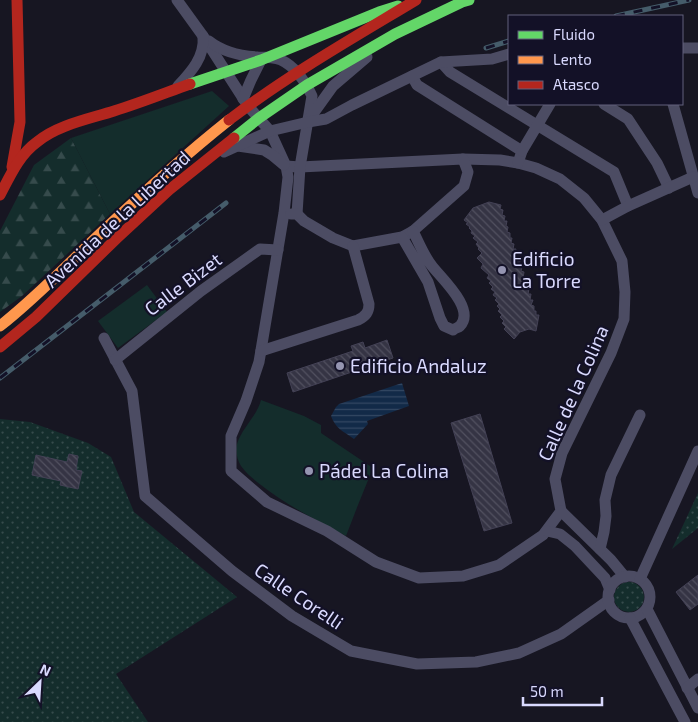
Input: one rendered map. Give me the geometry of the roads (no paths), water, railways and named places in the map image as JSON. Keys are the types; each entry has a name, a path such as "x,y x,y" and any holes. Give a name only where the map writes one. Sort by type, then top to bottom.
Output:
{"main road":[{"path":"7,181 20,122 17,0"},
{"path":"0,195 26,152 52,131 265,59 380,12 415,0"},
{"name":"Avenida de la Libertad","path":"0,326 25,306 102,231 246,102 415,0"},
{"name":"Avenida de la Libertad","path":"0,347 36,317 116,239 170,190 259,118 307,85 394,34 469,0"},
{"path":"20,122 23,126 32,129 52,131"}],"street":[{"path":"177,0 246,102 270,130 286,166 288,176 284,213 259,362 246,401 231,436 231,471 267,502 327,532 376,562 419,578 463,576 499,565 543,535 561,511 625,576"},
{"path":"308,122 333,86 394,34"},
{"path":"203,36 215,45 234,53 265,59 280,59 297,72 307,85 312,96 300,167 297,214"},
{"path":"175,90 196,64 204,45 203,36"},
{"path":"683,48 698,48"},
{"path":"209,158 270,130 326,119 352,104 441,62 492,59 508,54"},
{"path":"246,102 253,75 265,59"},
{"path":"441,62 450,72 614,172 628,206"},
{"path":"412,76 417,85 522,151"},
{"path":"518,163 522,151 549,105"},
{"path":"606,105 628,119 657,163 669,188"},
{"path":"672,105 698,193"},
{"path":"238,146 264,150 286,166"},
{"path":"284,213 297,214 304,221 333,238 353,246 402,237 413,231 464,186 468,172 463,159"},
{"name":"Calle de la Colina","path":"286,166 300,167 463,159 500,160 518,163 536,168 560,179 584,198 602,220 622,260 625,292 624,319 611,353 562,453 555,478 561,511"},
{"path":"602,220 628,206 693,177"},
{"path":"402,237 428,282 444,326 453,330 460,325 464,316 463,309 454,292 431,264 413,231"},
{"path":"261,351 364,317 369,310 369,304 353,246"},
{"name":"Calle Bizet","path":"115,360 201,291 260,249 278,250"},
{"name":"Calle Corelli","path":"104,338 132,391 145,496 232,571 292,616 351,651 416,664 476,662 519,653 561,634 609,595"},
{"path":"600,549 606,516 605,500 611,475 640,415"},
{"path":"640,579 698,451"},
{"path":"547,531 560,534 575,546 605,578 611,606 615,612 630,618 642,613 650,603 649,589 645,583 640,579 630,576 625,576 613,584 609,595"},
{"path":"647,609 698,708"},
{"path":"630,618 685,722"},
{"path":"687,688 698,679"}],"water":[{"path":"402,383 409,406 367,421 368,424 354,439 335,424 331,416 339,404"}],"railway":[{"path":"621,15 689,0"},
{"path":"486,48 508,41"},
{"path":"0,378 226,203"}],"place":[{"name":"Edificio La Torre","path":"502,270"},
{"name":"Edificio Andaluz","path":"340,366"},
{"name":"Pádel La Colina","path":"309,471"}]}
